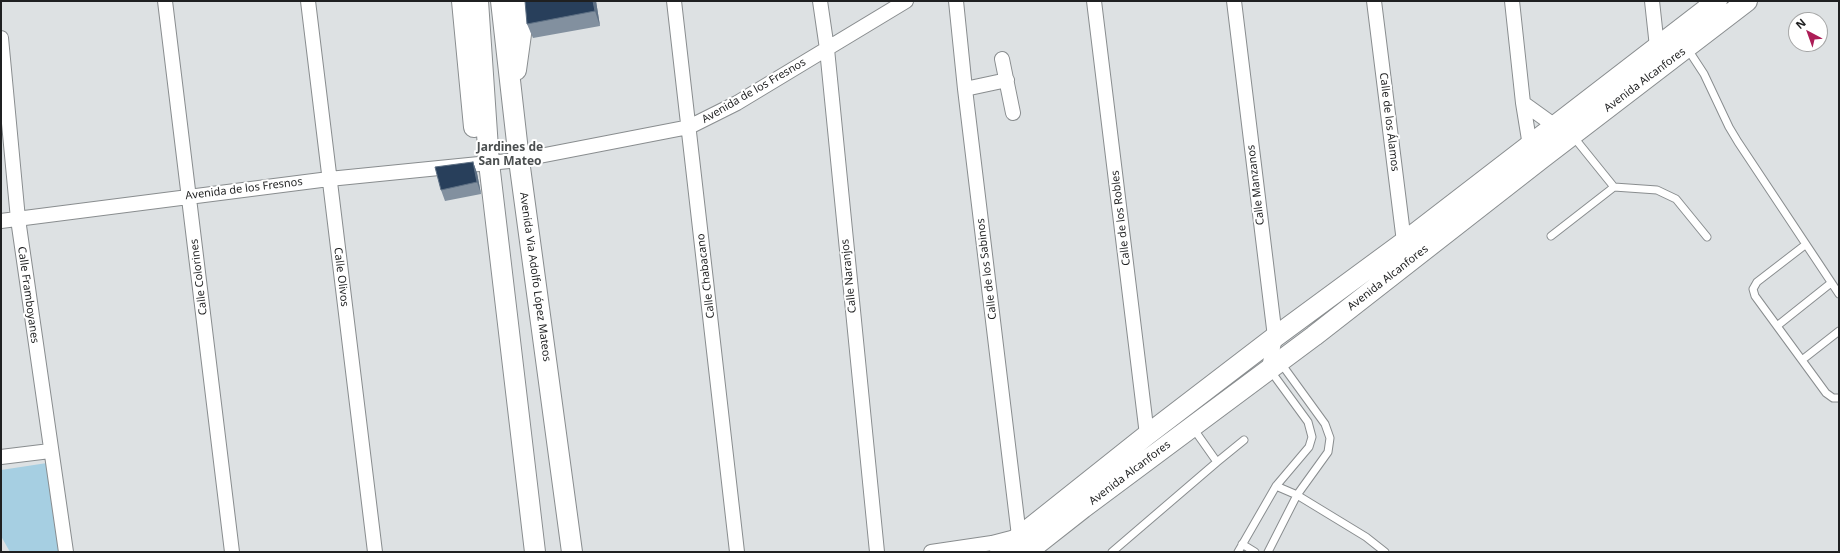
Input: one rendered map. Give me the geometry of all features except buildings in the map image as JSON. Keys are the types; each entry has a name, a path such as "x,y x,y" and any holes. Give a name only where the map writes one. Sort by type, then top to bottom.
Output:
{"main road":[{"path":"462,1 483,164 505,296 535,552"},
{"path":"478,1 483,164"},
{"name":"Avenida Via Adolfo López Mateos","path":"501,1 519,160 572,552"},
{"path":"512,99 521,34 517,1"},
{"name":"Avenida Alcanfores","path":"1023,544 1147,435 1275,337 1404,242 1530,146 1564,134 1657,47 1717,1"},
{"name":"Avenida Alcanfores","path":"996,547 1023,544 1083,508 1314,336 1564,134 1687,48 1747,1"},
{"path":"1044,552 1083,508"}],"street":[{"name":"Calle Colorines","path":"165,1 232,552"},
{"name":"Calle Olivos","path":"308,1 375,552"},
{"name":"Calle Chabacano","path":"674,1 737,552"},
{"name":"Calle Naranjos","path":"820,1 877,552"},
{"name":"Avenida de los Fresnos","path":"1,221 329,178 519,160 689,127 737,103 906,1"},
{"name":"Calle de los Sabinos","path":"956,1 965,89 1023,544"},
{"name":"Calle de los Robles","path":"1094,1 1147,435"},
{"name":"Calle Manzanos","path":"1234,1 1275,337 1274,365"},
{"name":"Calle de los Álamos","path":"1374,1 1404,242"},
{"path":"1512,1 1523,103 1530,146"},
{"path":"1652,1 1657,47"},
{"name":"Calle Framboyanes","path":"1,38 18,219 50,451 66,552"},
{"path":"1002,58 1013,113"},
{"path":"965,89 1007,80"},
{"path":"1523,103 1564,134"},
{"path":"1,457 50,451"},
{"path":"930,552 996,547"},
{"name":"Avenida Alcanfores","path":"980,552 996,547"}],"lane":[{"path":"1687,48 1704,74 1735,137 1839,294"},
{"path":"1564,134 1614,187"},
{"path":"1551,236 1614,187 1657,190 1676,200 1707,237"},
{"path":"1805,244 1757,282 1753,288 1755,296 1826,393 1832,398 1839,398"},
{"path":"1777,326 1831,283"},
{"path":"1802,360 1839,331"},
{"path":"1268,552 1297,495 1328,452 1330,438 1324,424 1313,408 1274,365"},
{"path":"1238,552 1276,486 1309,447 1312,437 1308,422 1303,416 1274,365"},
{"path":"1303,416 1313,408"},
{"path":"1191,427 1202,440 1216,462"},
{"path":"1112,552 1216,462 1244,440"},
{"path":"1276,486 1297,495 1366,537 1385,552"},
{"path":"1242,544 1255,552"}],"shaded area":[{"path":"47,463 61,552 10,552 1,536 1,470"}],"district":[{"name":"Jardines de San Mateo","path":"510,155"}]}
